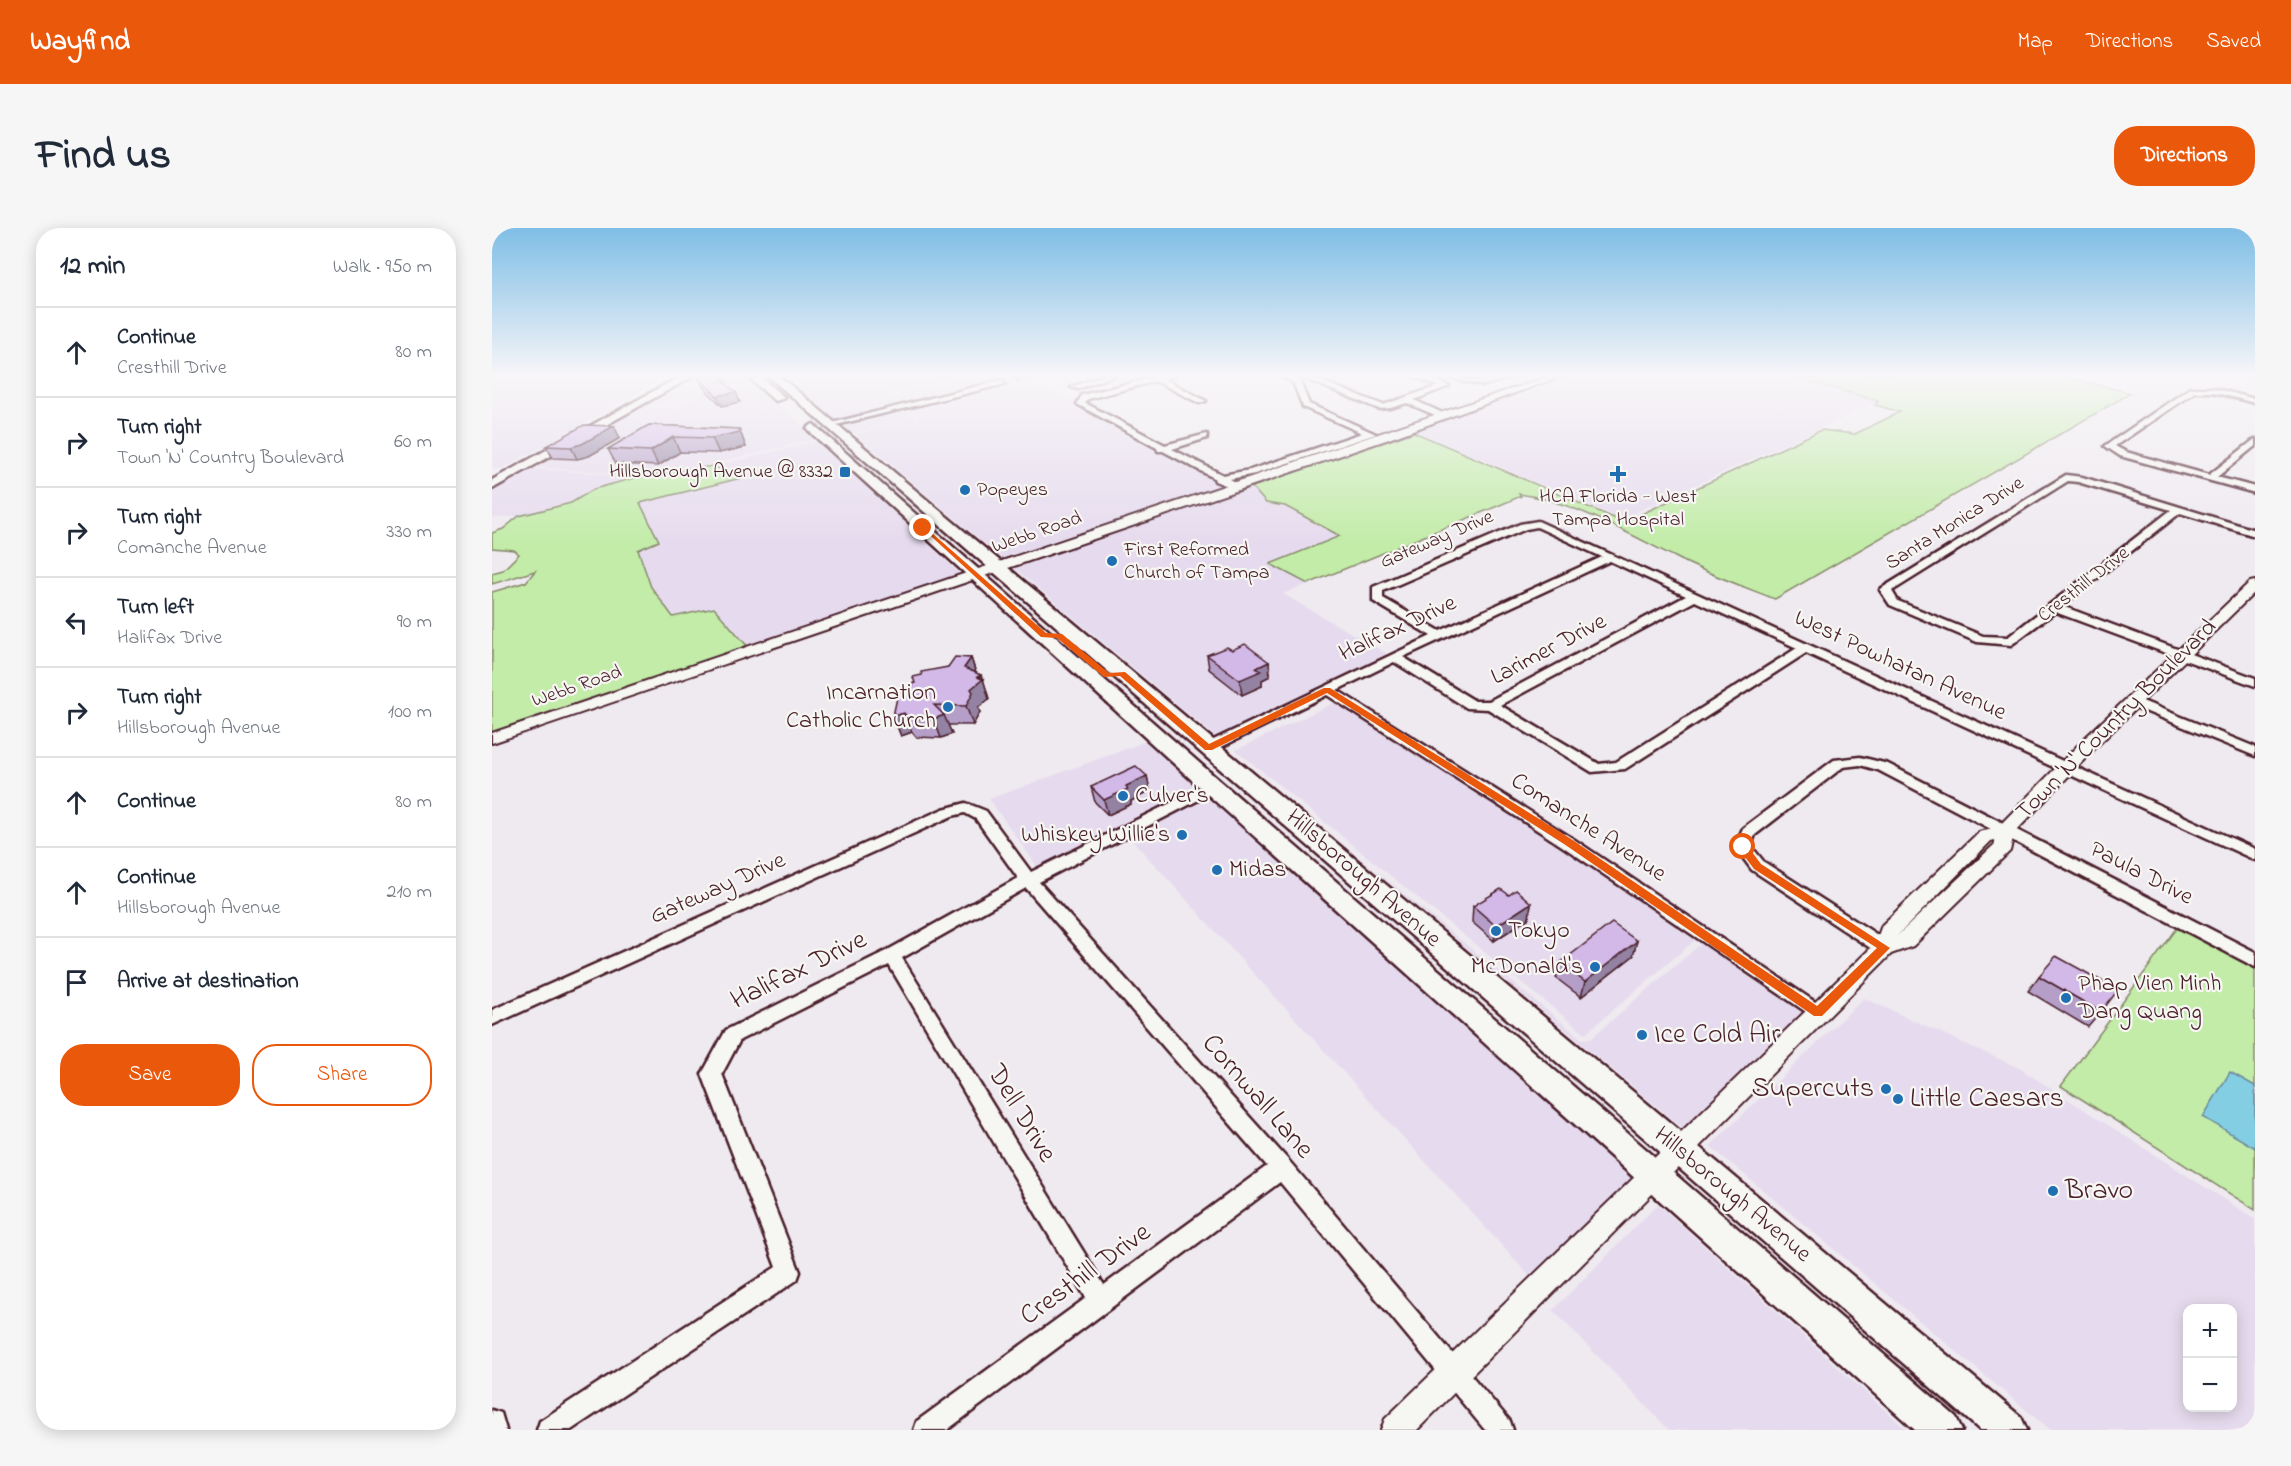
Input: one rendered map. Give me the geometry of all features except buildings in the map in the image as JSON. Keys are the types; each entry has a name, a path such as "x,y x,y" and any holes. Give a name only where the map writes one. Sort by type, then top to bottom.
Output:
{"main road":[{"path":"493,481 573,431"},
{"path":"582,431 588,432"},
{"name":"Hillsborough Avenue","path":"817,431 1213,788 1943,1430"},
{"path":"830,431 834,435 846,437"},
{"name":"Hillsborough Avenue","path":"840,431 2008,1430"},
{"path":"493,481 588,432"},
{"path":"831,444 842,444 872,470 885,471"},
{"path":"866,476 879,476 898,490 913,495"},
{"path":"889,497 898,498 918,512 931,511"},
{"path":"1044,635 1059,635 1107,675 1122,674"},
{"path":"1121,704 1138,705 1193,751 1208,748"},
{"path":"1213,788 1234,788 1298,841 1325,848"},
{"path":"1316,878 1330,875 1381,913 1393,919 1408,918"}],"street":[{"path":"1129,431 1218,479 1238,487"},
{"path":"1365,431 1382,438"},
{"name":"Webb Road","path":"492,738 1402,431"},
{"path":"2131,431 2109,446 2122,454 2255,490"},
{"path":"1218,479 1252,472 1369,433"},
{"path":"1161,449 1204,436"},
{"path":"2210,478 2255,442"},
{"name":"Santa Monica Drive","path":"1981,639 1894,603 1886,590 2066,478 2079,479 2178,510"},
{"path":"2178,510 2255,533"},
{"name":"Cresthill Drive","path":"1981,639 2011,641 2056,608 2178,510"},
{"name":"West Powhatan Avenue","path":"1524,526 1538,524 2255,855"},
{"name":"Gateway Drive","path":"1441,637 1377,598 1377,589 1524,526"},
{"name":"Halifax Drive","path":"1208,748 1394,657 1609,558"},
{"name":"Town 'N' Country Boulevard","path":"1396,1430 1656,1176 1884,948 1906,941 2004,846 2006,831 2182,654 2255,585"},
{"name":"Larimer Drive","path":"1394,657 1472,705 1491,705 1693,597"},
{"path":"2056,608 2255,682"},
{"path":"1491,705 1597,770 1620,766 1807,647"},
{"name":"Comanche Avenue","path":"1327,689 1567,842 1818,1013"},
{"path":"2135,702 2255,752"},
{"path":"1884,948 1758,866 1743,847 1748,832 1839,763 1860,761 1883,767 2006,831"},
{"name":"Halifax Drive","path":"564,1426 789,1272 712,1074 733,1035 892,956 1028,880 1213,788"},
{"name":"Gateway Drive","path":"492,1018 948,812 966,808"},
{"name":"Cornwall Lane","path":"966,808 981,815 1028,880 1282,1168 1501,1430"},
{"name":"Paula Drive","path":"2006,831 2255,960"},
{"name":"Dell Drive","path":"892,956 1101,1301"},
{"name":"Cresthill Drive","path":"926,1430 1282,1168"},
{"path":"492,1422 494,1430"}],"shaded area":[{"path":"492,431 570,431 502,469 492,468"},
{"path":"596,431 808,431 817,439 692,469 661,473 608,473 533,467"},
{"path":"848,431 863,431 851,434"},
{"path":"866,431 1136,431 1142,441 1228,488 1008,563 855,434"},
{"path":"1416,431 1813,431 1621,519"},
{"path":"816,441 964,577 750,649 673,617 651,587 637,549 659,541 640,503 739,478 713,466"},
{"path":"529,468 605,474 665,474 638,477 594,489 571,503 519,516 492,518 492,487"},
{"path":"1252,487 1266,503 1285,506 1341,536 1270,564 1308,584 1283,594 1389,655 1218,739 1012,566"},
{"path":"1348,696 1544,820 1700,936 1585,1034 1236,750"},
{"path":"1150,740 1203,788 1039,869 989,799"},
{"path":"1210,794 1640,1178 1534,1281 1131,839 1128,837 1044,877"},
{"path":"1332,835 1582,1039 1591,1038 1703,942 1806,1012 1687,1132"},
{"path":"1864,998 2019,1068 2255,1219 2255,1430 2050,1430 1710,1146"},
{"path":"1658,1204 1907,1430 1669,1430 1553,1310"}],"green space":[{"path":"1819,431 1855,434 1861,431 2065,431 1775,599 1725,580 1580,511 1519,494 1521,496 1308,584 1270,564 1340,536 1285,506 1266,503 1252,487 1414,432 1621,521 1635,517"},
{"path":"713,466 741,478 640,503 659,541 638,550 651,587 673,617 714,608 750,649 492,735 492,592 526,582 535,571 492,584 492,573 503,570 519,554 514,550 492,548 492,533 503,529 519,516 571,503 594,489 638,477"},
{"path":"2178,927 2255,968 2255,1210 2061,1086"}],"water":[{"path":"2230,1072 2255,1086 2255,1148 2203,1117"}],"place":[{"name":"Hillsborough Avenue @ 8332","path":"845,472"},
{"name":"HCA Florida - West Tampa Hospital","path":"1618,474"},
{"name":"Popeyes","path":"965,490"},
{"name":"First Reformed Church of Tampa","path":"1112,561"},
{"name":"Incarnation Catholic Church","path":"948,707"},
{"name":"Culver's","path":"1123,796"},
{"name":"Whiskey Willie's","path":"1182,835"},
{"name":"Midas","path":"1217,870"},
{"name":"Tokyo","path":"1496,931"},
{"name":"McDonald's","path":"1595,967"},
{"name":"Phap Vien Minh Dang Quang","path":"2066,998"},
{"name":"Ice Cold Air","path":"1642,1035"},
{"name":"Supercuts","path":"1886,1089"},
{"name":"Little Caesars","path":"1898,1099"},
{"name":"Bravo","path":"2053,1191"}],"route":[{"path":"923,528 1044,635 1059,635 1107,675 1122,674 1208,748 1327,689 1567,842 1818,1013 1884,948 1758,866 1743,847"}]}
